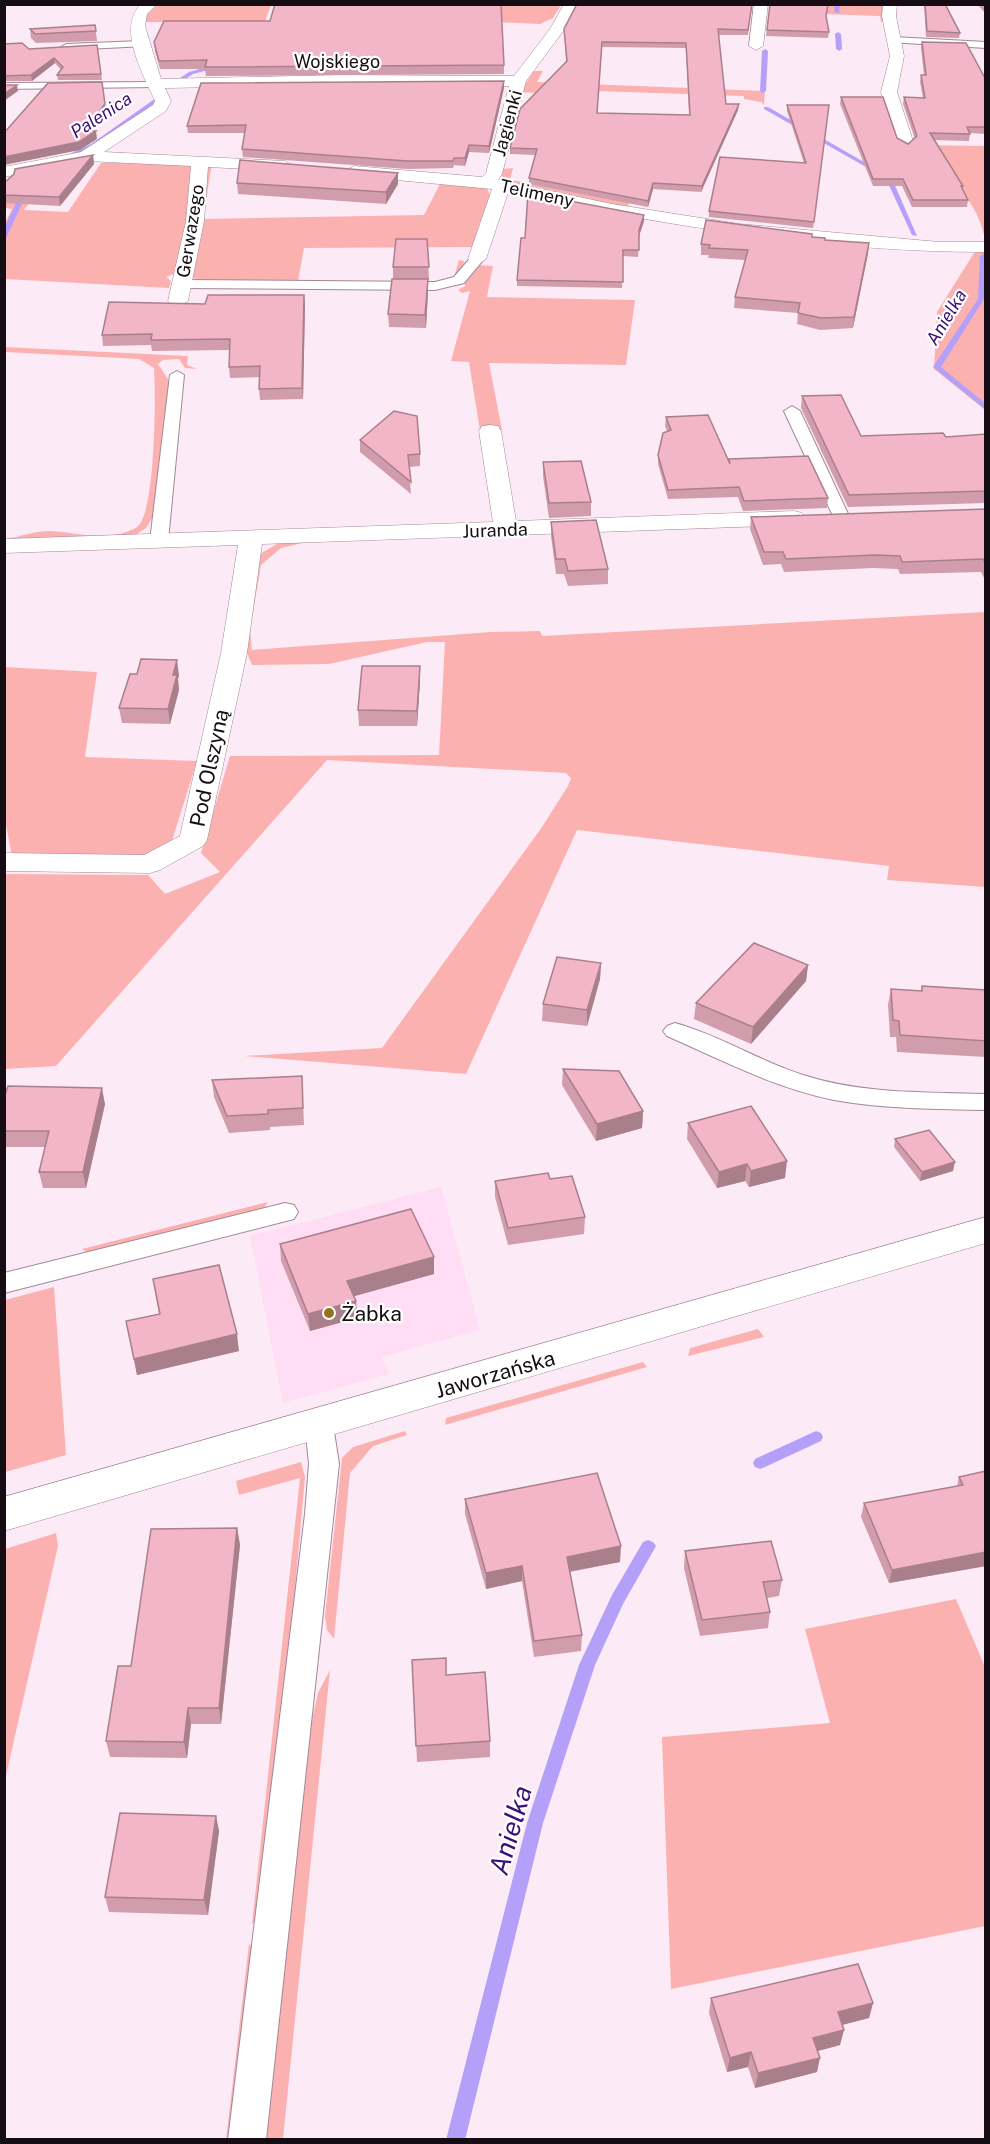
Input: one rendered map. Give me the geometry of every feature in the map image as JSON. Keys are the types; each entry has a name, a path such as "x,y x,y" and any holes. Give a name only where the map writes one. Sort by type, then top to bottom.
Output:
{"street":[{"path":"86,156 160,108 163,102 142,44 137,20 150,4"},
{"name":"Jagienki","path":"477,259 490,227 494,174 518,81 551,38 571,4"},
{"path":"756,46 761,4"},
{"path":"890,4 893,40 897,56 889,92 906,144"},
{"name":"Wojskiego","path":"155,84 337,80 518,81"},
{"path":"6,177 86,156 305,167"},
{"name":"Gerwazego","path":"180,292 195,221 200,161"},
{"name":"Telimeny","path":"339,170 494,184 612,209 739,229 939,247 986,247"},
{"path":"490,431 506,530"},
{"name":"Juranda","path":"4,546 852,516"},
{"name":"Pod Olszyną","path":"4,862 150,864 193,840 234,653 250,539"},
{"name":"Jaworzańska","path":"4,1514 319,1425 986,1230"}],"lane":[{"path":"893,40 986,45"},
{"path":"53,48 142,44"},
{"path":"4,86 155,84"},
{"path":"180,292 435,286 459,280 477,259"},
{"path":"159,541 177,375"},
{"path":"792,411 852,516"},
{"path":"675,1031 752,1066 813,1087 873,1097 986,1102"},
{"path":"4,1283 285,1212"},
{"path":"248,2139 320,1514 324,1464 319,1425"}],"shaded area":[{"path":"157,5 271,5 264,24 145,22 147,14"},
{"path":"366,5 561,5 553,18 540,24 356,16"},
{"path":"824,5 886,5 886,21 881,22 880,16 824,14 828,10"},
{"path":"534,71 543,71 537,82 765,91 764,105 761,102 744,99 744,96 538,89 536,93 520,92"},
{"path":"915,145 985,146 985,241 982,226 968,200 948,176"},
{"path":"101,163 186,163 194,166 193,191 174,274 166,277 171,281 169,288 5,279 5,223 12,209 5,208 5,192 44,182 24,210 68,212"},
{"path":"212,163 203,219 424,215 441,182 487,188 490,195 472,247 304,248 298,281 441,282 201,281 191,277 206,166"},
{"path":"513,168 510,180 634,198 626,208 501,181 502,169"},
{"path":"985,250 985,410 934,369 937,312 974,253"},
{"path":"459,260 465,261 456,278 441,282 454,277"},
{"path":"478,265 493,266 487,297 635,300 626,365 489,363 502,430 480,431 469,362 451,361 470,291 462,293 458,290 465,286 465,281"},
{"path":"4,347 188,356 187,365 197,369 185,368 179,359 163,360 158,364 170,382 154,515 146,528 134,536 5,543 5,539 39,532 101,536 121,534 138,526 146,510 152,471 155,401 154,368 139,359 5,352"},
{"path":"315,540 281,548 261,565 250,630 252,650 491,632 540,631 542,636 985,612 985,887 887,880 889,866 577,830 466,1074 244,1056 382,1048 542,827 571,778 566,773 327,760 56,1066 5,1069 5,874 148,875 165,894 220,872 201,853 230,756 439,755 445,642 427,642 329,664 252,665 246,651 260,554 280,542"},
{"path":"4,667 97,672 85,757 197,761 170,847 145,858 18,856 11,852 4,814"},
{"path":"441,1187 480,1330 381,1357 389,1374 283,1403 250,1236"},
{"path":"268,1202 262,1211 89,1254 82,1249"},
{"path":"54,1287 66,1455 5,1472 5,1300"},
{"path":"758,1329 764,1337 688,1356 690,1348"},
{"path":"643,1362 647,1367 445,1425 446,1418"},
{"path":"405,1431 407,1435 373,1446 350,1473 334,1639 327,1630 325,1616 342,1458 353,1447"},
{"path":"301,1462 305,1477 266,1915 252,1924 300,1478 239,1495 236,1481"},
{"path":"56,1533 58,1546 5,1780 5,1549"},
{"path":"956,1599 985,1667 985,1926 671,1989 662,1737 830,1723 805,1629"},
{"path":"330,1670 283,2139 261,2140 310,1729 318,1693"},
{"path":"249,1944 260,1951 238,2139 226,2140"}],"building":[{"path":"275,4 501,4 504,65 205,67 207,60 159,61 154,42 164,21 270,21"},
{"path":"577,4 752,4 748,30 718,29 726,104 739,104 702,186 653,183 648,201 529,178 537,149 510,148 520,109 567,61 564,29","holes":["602,42 686,43 690,115 597,113"]},
{"path":"770,4 828,4 826,16 829,32 767,30"},
{"path":"925,4 945,4 960,33 927,31"},
{"path":"95,25 96,31 35,34 30,29"},
{"path":"922,42 966,43 986,80 986,127 967,127 970,134 930,133 963,186 961,186 968,200 913,200 903,179 873,179 841,97 883,97 897,138 908,144 917,136 904,97 925,98 921,75 926,75"},
{"path":"22,43 29,49 97,45 101,74 57,75 63,67 54,58 31,75 4,76 4,44"},
{"path":"504,81 489,146 469,145 465,158 454,158 453,161 407,161 242,149 246,125 187,126 201,83"},
{"path":"102,82 105,104 85,130 96,131 79,142 4,157 4,133 48,83"},
{"path":"4,85 17,85 4,94"},
{"path":"787,105 829,105 814,222 709,211 720,157 806,163"},
{"path":"93,155 59,197 4,195 4,183 14,174 15,169"},
{"path":"240,160 398,173 386,192 237,183"},
{"path":"528,193 644,215 639,230 639,250 623,250 623,282 517,280 521,238 525,238"},
{"path":"706,220 812,234 812,237 825,238 825,240 869,243 854,317 821,318 798,313 800,303 735,297 748,250 709,248 710,245 701,244"},
{"path":"396,239 427,239 429,267 393,267"},
{"path":"392,279 428,279 425,315 388,314"},
{"path":"208,295 304,295 302,388 259,389 260,366 229,367 230,339 151,340 152,334 102,335 109,302 205,304"},
{"path":"841,395 861,436 943,433 946,437 986,434 986,491 849,495 802,396"},
{"path":"394,411 417,416 420,454 408,455 411,482 360,440"},
{"path":"708,415 730,464 729,459 808,456 828,498 744,501 739,487 668,490 658,455 663,433 671,430 666,417"},
{"path":"581,461 591,502 549,503 543,462"},
{"path":"986,509 986,564 983,559 902,562 900,556 875,555 786,559 783,552 764,552 751,517"},
{"path":"596,520 608,569 568,571 565,559 556,559 551,522"},
{"path":"141,659 177,660 173,675 177,675 168,709 119,708 130,674 137,674"},
{"path":"362,666 420,666 417,711 358,710"},
{"path":"754,943 808,965 753,1027 696,1003"},
{"path":"557,957 601,963 587,1010 543,1004"},
{"path":"922,986 986,990 986,1041 900,1035 899,1021 893,1020 891,989 922,991"},
{"path":"563,1069 619,1071 643,1111 597,1124"},
{"path":"302,1076 303,1108 268,1110 268,1114 227,1116 212,1080"},
{"path":"8,1086 102,1088 83,1172 39,1172 49,1131 4,1131 4,1098"},
{"path":"751,1106 787,1161 751,1171 747,1164 719,1172 688,1123"},
{"path":"929,1130 955,1162 922,1172 895,1139"},
{"path":"548,1173 550,1179 572,1176 585,1217 508,1228 495,1181"},
{"path":"411,1209 434,1257 347,1281 356,1301 308,1314 280,1244"},
{"path":"219,1265 237,1334 134,1359 126,1321 160,1314 153,1279"},
{"path":"986,1471 986,1552 892,1570 864,1503 963,1485 959,1477"},
{"path":"597,1473 621,1546 567,1557 582,1635 534,1641 522,1566 486,1573 465,1499"},
{"path":"237,1528 219,1708 188,1708 184,1742 106,1741 118,1666 131,1666 151,1529"},
{"path":"771,1541 782,1580 763,1582 770,1612 702,1620 685,1551"},
{"path":"446,1658 446,1675 485,1672 490,1741 416,1746 412,1660"},
{"path":"120,1813 216,1816 204,1900 105,1897"},
{"path":"858,1964 873,2003 838,2012 844,2030 813,2038 820,2058 758,2073 751,2052 730,2058 711,1998"}],"waterway":[{"name":"Anielka","path":"837,12 838,4"},
{"name":"Anielka","path":"838,34 839,49"},
{"name":"Anielka","path":"763,91 765,51"},
{"name":"Palenica","path":"180,80 191,73 221,65"},
{"name":"Palenica","path":"66,157 93,145 156,100"},
{"name":"Anielka","path":"766,108 875,170"},
{"name":"Anielka","path":"890,181 915,235"},
{"name":"Palenica","path":"4,236 25,191"},
{"name":"Anielka","path":"983,256 981,299 937,367 986,408"},
{"name":"Anielka","path":"760,1463 816,1437"},
{"name":"Anielka","path":"455,2140 535,1823 587,1665 617,1600 648,1546"}],"place":[{"name":"Żabka","path":"329,1313"}]}
